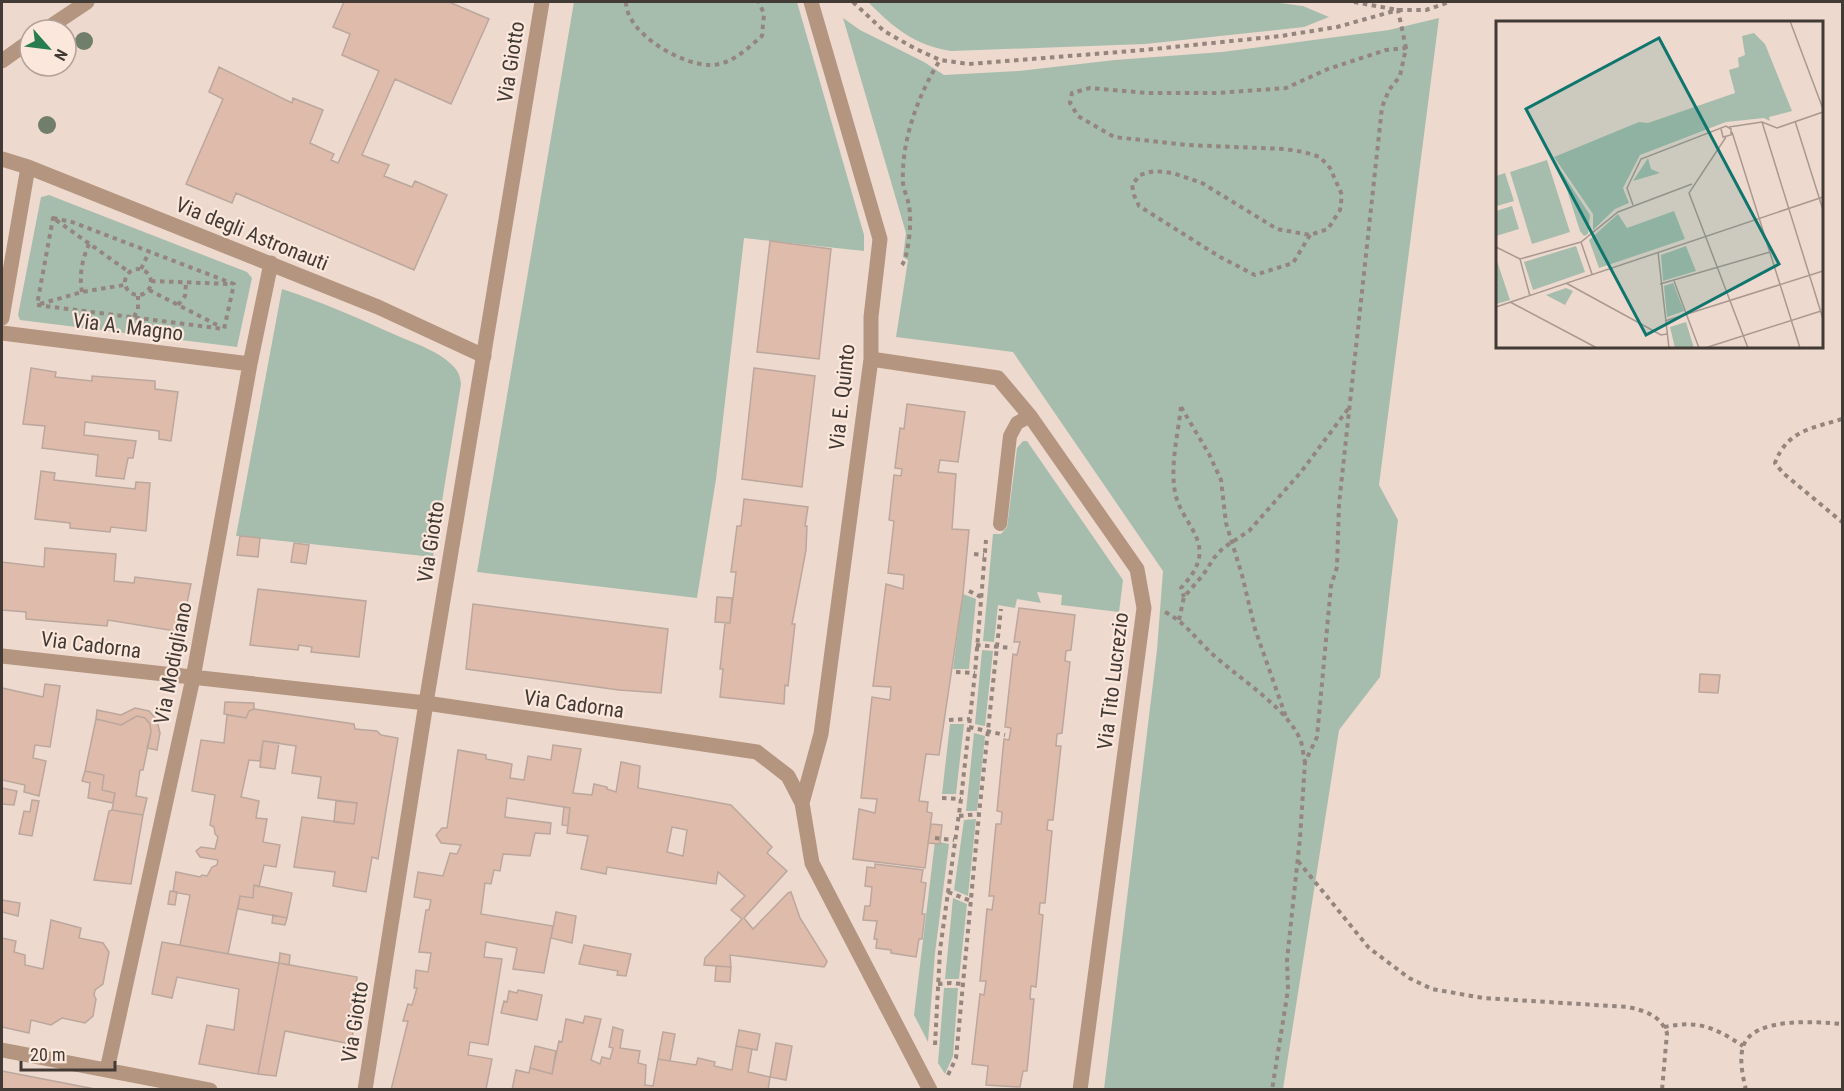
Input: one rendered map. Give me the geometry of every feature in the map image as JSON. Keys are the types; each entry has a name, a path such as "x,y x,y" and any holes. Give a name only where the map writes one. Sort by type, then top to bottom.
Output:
{"street":[{"path":"63,18 87,2"},
{"name":"Via Giotto","path":"366,1089 426,703 542,2"},
{"name":"Via E. Quinto","path":"802,803 821,734 871,359 871,317 880,238 811,2"},
{"path":"2,61 18,50"},
{"name":"Via degli Astronauti","path":"2,159 271,263 378,307 484,356"},
{"path":"2,318 27,167"},
{"name":"Via Modigliano","path":"107,1070 193,678 250,364 271,263"},
{"name":"Via A. Magno","path":"2,333 250,364"},
{"name":"Via Tito Lucrezio","path":"871,359 998,378 1030,416 1137,569 1144,608 1080,1089"},
{"name":"Via Cadorna","path":"2,656 426,703 757,752 788,776 802,803 812,863 928,1087"},
{"path":"2,1050 210,1089"}],"lane":[{"path":"1000,524 1010,436 1017,423 1030,416"}],"path":[{"path":"626,2 626,9 636,28 658,46 686,59 710,65 737,57 762,36 764,14 759,2"},
{"path":"853,2 884,31 940,60 969,64 1281,36 1337,27 1398,10"},
{"path":"863,2 863,10"},
{"path":"1354,2 1398,10 1426,10 1449,2"},
{"path":"1305,762 1317,737 1331,586 1337,567 1339,504 1382,107 1389,90 1400,76 1406,48 1398,10"},
{"path":"1310,235 1293,263 1255,275 1139,206 1132,185 1140,175 1154,171 1173,173 1202,183 1277,229 1310,235 1328,229 1340,210 1342,195 1330,168 1320,157 1284,149 1187,145 1114,136 1078,116 1070,103 1072,93 1090,88 1147,93 1217,93 1286,88 1328,69 1386,50 1406,48"},
{"path":"899,268 905,261 908,242 910,209 903,184 909,130 927,80 940,60"},
{"path":"53,218 129,272"},
{"path":"53,218 72,222 234,284"},
{"path":"37,305 53,218"},
{"path":"82,292 80,281 83,257 89,244"},
{"path":"141,269 149,252"},
{"path":"141,269 149,275 151,281 149,290 138,296 129,293 124,280 129,272 141,269"},
{"path":"151,281 234,284"},
{"path":"178,304 185,296 186,284"},
{"path":"224,329 234,284"},
{"path":"37,305 82,292 124,285"},
{"path":"149,290 224,329"},
{"path":"134,317 138,309 138,296"},
{"path":"37,305 224,329"},
{"path":"1184,597 1181,588 1195,570 1201,554 1198,540 1175,492 1174,470 1181,407 1209,454 1221,480 1226,523 1255,629 1287,720"},
{"path":"1179,620 1184,597 1214,558 1223,548 1249,531 1301,472 1349,408"},
{"path":"1842,419 1802,432 1784,446 1775,463 1783,473 1842,522"},
{"path":"928,1087 934,1052 940,950 959,816 975,673 986,538"},
{"path":"974,554 984,555"},
{"path":"969,591 981,597"},
{"path":"1144,608 1161,609 1179,620 1206,648 1271,704 1287,720 1300,739 1305,762 1298,861 1287,960 1288,990 1272,1089"},
{"path":"928,1087 945,1080 956,1058 1001,609"},
{"path":"976,645 1012,648"},
{"path":"956,672 975,673"},
{"path":"949,720 970,719"},
{"path":"969,727 1005,735"},
{"path":"942,798 961,799"},
{"path":"959,816 979,814"},
{"path":"936,838 954,840"},
{"path":"1298,861 1369,948 1409,978 1432,989 1483,998 1628,1007 1646,1011 1656,1017 1667,1033 1662,1089"},
{"path":"948,892 971,902"},
{"path":"938,984 962,984"},
{"path":"1746,1089 1742,1059 1743,1046 1749,1037 1765,1027 1812,1022 1842,1024"},
{"path":"1664,1027 1701,1024 1743,1046"}],"green space":[{"path":"574,2 797,2 864,235 864,251 744,238 716,479 697,598 477,572"},
{"path":"868,2 1272,2 1303,6 1329,17 1304,27 1145,44 951,51 915,40 887,20"},
{"path":"843,18 860,30 924,62 944,75 1019,71 1115,60 1222,52 1389,30 1439,18 1379,485 1398,520 1380,677 1339,730 1283,1089 1104,1089 1157,650 1163,571 1013,352 896,337 908,260 903,257 906,233"},
{"path":"49,195 247,272 252,278 237,347 20,320 18,315 41,197"},
{"path":"282,289 312,299 428,349 449,362 457,371 461,384 433,557 236,536"},
{"path":"1023,441 1027,441 1123,580 1119,612 1061,605 1062,595 1037,592 1041,603 1017,599 1015,608 998,605 994,642 983,641 993,534 1001,534 1007,527 1017,448"},
{"path":"963,594 976,599 969,669 953,669"},
{"path":"982,650 993,651 985,726 975,724"},
{"path":"950,724 964,724 956,794 942,794"},
{"path":"974,733 985,736 977,811 966,811"},
{"path":"976,819 968,896 954,890 964,820"},
{"path":"935,841 949,844 935,953 928,1042 914,1015"},
{"path":"953,898 967,904 959,979 945,979"},
{"path":"944,988 958,988 953,1056 945,1074 938,1063"}],"building":[{"path":"344,2 449,2 489,19 451,104 395,79 362,155 389,165 384,176 412,187 415,181 447,195 414,270 236,193 232,203 186,184 223,99 209,92 219,67 292,103 293,98 323,110 310,143 334,154 331,160 338,163 379,71 342,55 350,34 333,27"},
{"path":"770,241 831,249 819,359 757,352"},
{"path":"31,368 56,372 55,377 92,381 92,376 155,381 155,389 178,392 171,441 159,439 159,431 85,422 84,435 136,441 133,458 128,458 124,479 96,476 98,455 42,448 45,426 23,424"},
{"path":"754,368 815,376 802,487 742,479"},
{"path":"907,404 965,412 958,462 940,460 938,472 956,474 952,529 969,530 963,594 939,755 926,754 919,801 928,802 927,812 932,813 925,868 853,859 859,809 875,813 877,799 861,798 872,697 890,700 891,687 873,686 886,584 903,589 904,575 888,573 894,521 889,520 894,475 901,476 902,469 895,468 900,428 904,429"},
{"path":"41,471 55,473 54,480 135,489 136,482 150,483 146,531 111,527 110,532 70,528 70,523 35,519"},
{"path":"744,499 808,507 805,526 807,526 806,550 792,624 795,624 784,704 720,697 723,669 720,669 725,623 730,623 736,572 731,572 737,526 741,526"},
{"path":"240,536 260,538 258,557 237,555"},
{"path":"294,543 309,545 306,564 291,562"},
{"path":"45,548 116,554 114,581 134,583 135,577 191,584 181,632 108,620 107,626 26,619 26,612 2,610 2,562 44,567"},
{"path":"258,589 366,601 359,657 311,652 312,647 299,645 298,650 250,645"},
{"path":"717,597 732,598 730,623 715,622"},
{"path":"473,604 668,629 661,693 619,690 466,669"},
{"path":"1019,608 1075,615 1071,650 1066,651 1065,661 1070,662 1062,733 1057,734 1056,746 1061,746 1053,820 1048,820 1047,830 1052,831 1045,903 1040,903 1039,914 1043,915 1036,987 1031,986 1030,999 1034,999 1027,1071 1023,1071 1020,1087 986,1085 988,1066 972,1064 980,994 984,995 986,981 980,981 987,909 992,910 994,896 989,896 996,824 1001,824 1002,812 997,811 1004,739 1009,740 1011,728 1005,727 1013,654 1017,655 1020,642 1014,642"},
{"path":"1700,674 1720,675 1718,693 1699,692"},
{"path":"45,684 60,686 50,747 35,745 33,758 46,761 39,796 24,792 25,785 2,780 2,688 43,697"},
{"path":"225,702 254,703 254,709 249,711 246,718 224,714"},
{"path":"135,708 149,711 157,720 160,733 157,750 147,748 151,732 150,724 145,718 137,716 121,725 96,719 97,710 121,715"},
{"path":"254,709 354,724 355,729 377,731 381,735 398,738 378,859 372,857 366,892 333,886 335,872 294,867 302,817 354,824 357,803 318,798 321,777 292,773 296,746 263,741 260,761 249,760 241,797 259,801 256,818 267,819 263,842 280,845 276,867 264,865 259,887 254,885 253,898 240,896 228,954 180,945 190,895 173,892 176,872 200,877 207,876 212,867 217,865 218,860 200,857 196,851 201,847 215,849 218,837 214,827 210,825 215,795 192,791 201,740 224,743 227,715 246,718 249,711"},
{"path":"137,716 145,718 150,724 151,732 143,770 140,770 136,796 147,798 143,815 112,810 115,793 102,790 104,775 85,771 96,719 121,725"},
{"path":"263,741 279,743 275,769 260,767"},
{"path":"553,745 581,749 573,793 592,795 594,784 616,792 621,762 640,766 638,788 731,805 772,847 767,853 787,871 744,918 753,929 791,892 800,918 827,961 826,964 824,967 730,955 731,967 704,965 705,958 742,919 731,910 745,896 718,872 716,884 607,867 606,874 581,869 588,836 567,833 570,808 507,798 505,817 551,823 550,834 535,833 530,856 503,854 500,871 494,870 491,884 485,883 481,914 553,926 544,973 513,969 517,948 486,942 484,957 502,959 488,1045 470,1042 468,1055 492,1059 486,1089 490,1090 391,1090 408,1021 403,1021 408,1004 412,1005 417,988 414,988 416,970 428,972 431,953 419,952 426,910 429,910 431,900 414,897 418,872 443,876 450,853 457,854 461,845 441,843 436,835 442,828 447,828 458,750 486,755 486,759 512,764 510,778 524,780 528,756 551,760","holes":["672,827 687,830 683,856 667,852"]},
{"path":"85,771 104,775 102,790 115,793 113,803 88,798 90,783 82,781"},
{"path":"2,788 17,791 14,805 2,804"},
{"path":"32,800 39,801 32,836 19,834 24,811 30,812"},
{"path":"336,801 357,803 354,824 334,822"},
{"path":"564,807 570,808 568,826 562,825"},
{"path":"109,811 143,815 131,884 94,880"},
{"path":"931,824 942,825 940,844 928,843"},
{"path":"875,864 923,870 921,882 926,883 922,914 925,914 922,939 919,939 916,957 876,948 877,939 874,939 877,921 863,920 865,906 870,906 872,887 865,886 867,867 875,868"},
{"path":"254,885 292,893 287,918 238,909 240,896 253,898"},
{"path":"170,891 177,892 175,905 168,904"},
{"path":"2,900 20,903 18,916 2,912"},
{"path":"556,912 576,916 572,943 551,938"},
{"path":"273,915 287,918 285,925 272,923"},
{"path":"51,920 81,928 79,938 103,943 109,952 103,984 95,990 93,1016 85,1023 62,1018 51,1025 31,1020 29,1033 2,1027 2,938 16,941 14,952 25,955 25,965 43,969"},
{"path":"162,942 279,963 258,1074 199,1064 207,1025 234,1030 239,989 177,977 172,998 152,994"},
{"path":"584,945 631,954 626,976 617,975 618,971 579,964"},
{"path":"280,953 290,955 289,965 279,963"},
{"path":"279,963 357,977 351,1013 356,1014 351,1044 285,1031 276,1076 258,1074"},
{"path":"716,966 731,967 730,982 715,981"},
{"path":"518,990 542,995 537,1020 501,1013 504,1001 507,1002 509,991 517,993"},
{"path":"585,1016 601,1019 591,1060 600,1064 602,1057 610,1059 613,1048 609,1047 613,1027 623,1030 620,1048 640,1051 638,1063 646,1065 645,1085 653,1086 658,1059 696,1065 698,1058 715,1062 714,1066 732,1070 736,1046 752,1049 748,1072 770,1077 768,1090 512,1090 516,1070 529,1073 530,1068 552,1074 566,1019 583,1023"},
{"path":"739,1030 760,1034 757,1050 736,1046"},
{"path":"663,1032 675,1034 670,1061 658,1059"},
{"path":"776,1043 792,1046 786,1080 770,1077"},
{"path":"535,1046 556,1051 552,1074 530,1068"},
{"path":"2,1071 100,1090 2,1090"}]}
